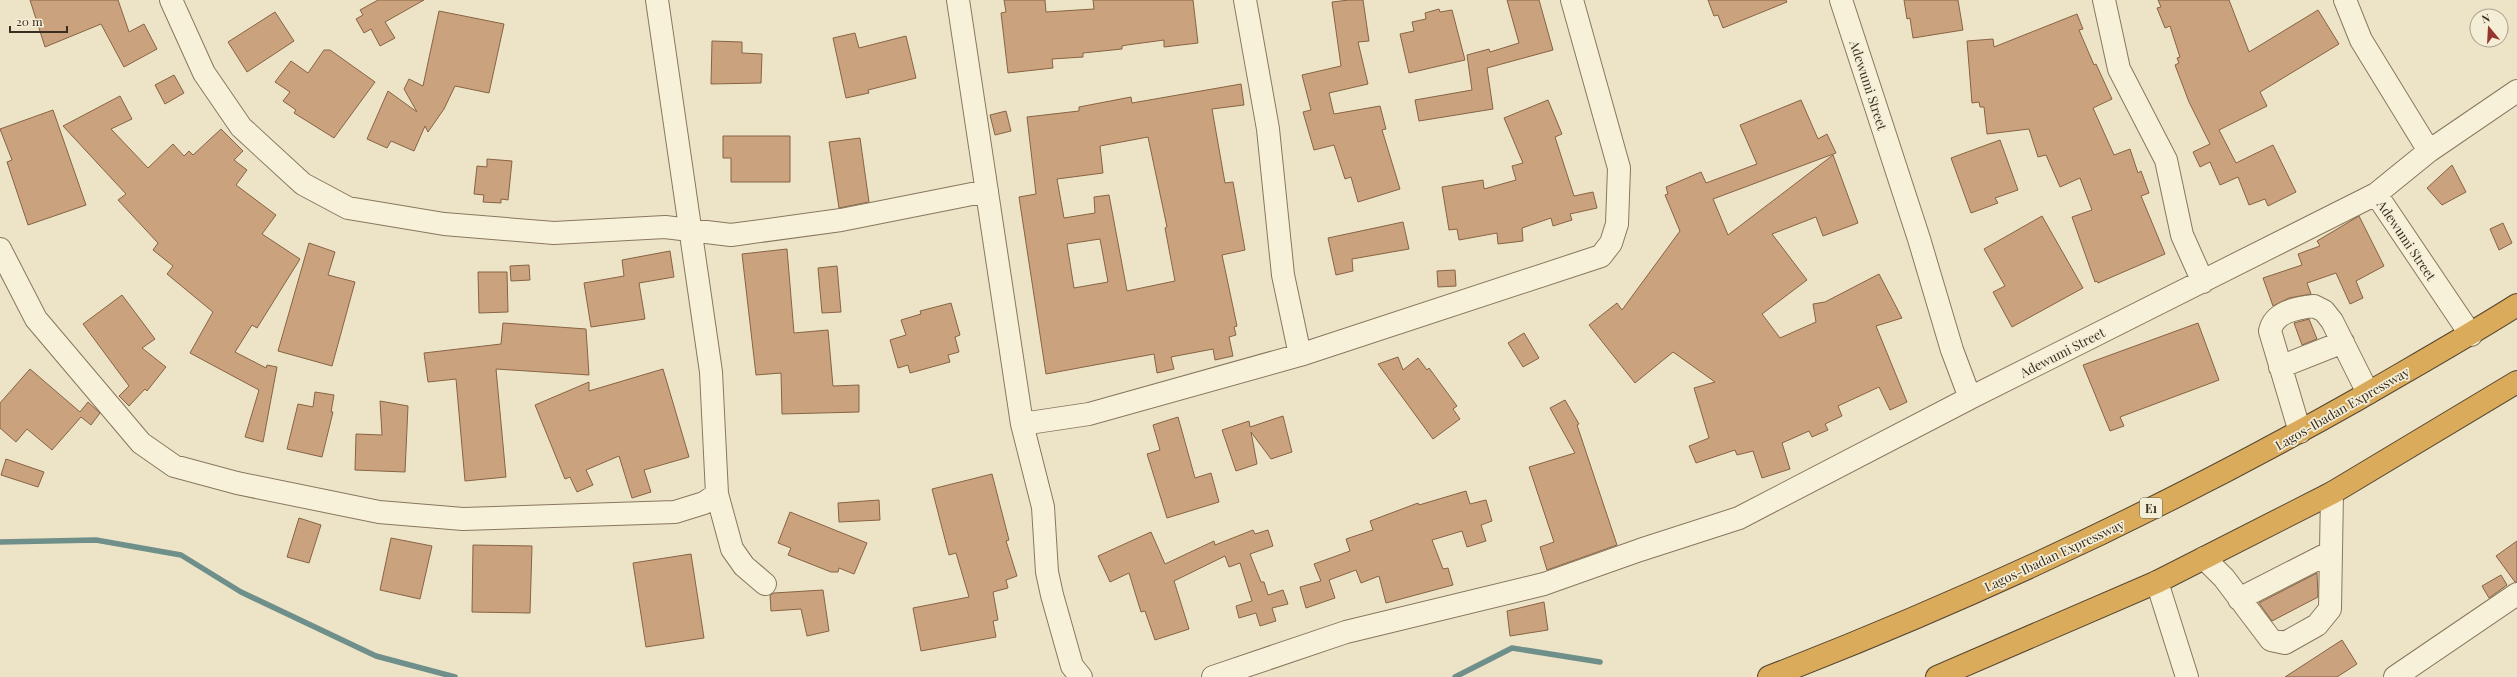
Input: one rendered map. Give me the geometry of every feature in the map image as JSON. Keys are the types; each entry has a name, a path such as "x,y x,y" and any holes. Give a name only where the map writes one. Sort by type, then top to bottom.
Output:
{"highway":[{"name":"Lagos-Ibadan Expressway","path":"1768,677 1825,655 2056,556 2300,432 2471,335 2517,305"},
{"path":"1937,677 2157,582 2332,493 2517,382"}],"street":[{"path":"171,0 204,73 242,127 303,184 348,208 444,224 554,233 665,227 689,232 731,235 840,220 987,191"},
{"path":"657,0 689,232 711,372 717,494 732,549 744,566 765,584"},
{"path":"958,0 1022,424 1043,507 1047,572 1072,666 1080,677"},
{"path":"1244,0 1268,129 1283,275 1300,355"},
{"path":"1022,424 1089,414 1300,355 1601,256 1611,243 1617,224 1619,168 1572,0"},
{"name":"Adewumi Street","path":"1841,0 1920,239 1952,350 1970,398 2376,194 2471,335"},
{"path":"2104,0 2119,69 2166,160 2182,235 2202,282"},
{"path":"2345,0 2361,40 2429,151"},
{"path":"2376,194 2429,151 2517,91"},
{"path":"0,249 36,319 141,443 174,466 237,483 379,512 463,519 675,512 704,503 717,494"},
{"path":"2300,432 2270,331 2272,322 2277,316 2314,306 2324,311 2342,342 2368,393"},
{"path":"2280,367 2342,342"},
{"path":"1213,677 1346,632 1544,584 1640,550 1739,518 1970,398"},
{"path":"2204,558 2224,578 2271,640 2285,643 2317,626 2330,609 2332,493"},
{"path":"2239,599 2331,552"},
{"path":"2157,582 2187,677"},
{"path":"2395,677 2517,594"}],"building":[{"path":"30,0 118,0 129,32 144,24 157,49 124,67 101,24 45,47"},
{"path":"378,0 424,0 385,22 395,38 380,46 371,29 364,33 356,19 363,15 360,10"},
{"path":"1004,0 1045,0 1046,12 1094,9 1093,0 1193,0 1198,43 1164,47 1164,40 1127,45 1122,46 1122,49 1083,53 1083,57 1052,59 1053,68 1008,73 1001,13 1006,12"},
{"path":"1363,0 1369,41 1358,42 1368,84 1329,93 1334,114 1380,106 1386,129 1382,130 1400,189 1358,202 1351,177 1345,179 1334,145 1314,150 1303,112 1311,110 1302,75 1341,66 1332,2"},
{"path":"1507,0 1539,0 1553,50 1487,68 1493,109 1419,121 1415,100 1472,90 1467,55 1489,49 1490,52 1519,43"},
{"path":"1708,0 1786,0 1787,2 1723,28 1718,15 1714,16"},
{"path":"1904,0 1958,0 1963,30 1913,38 1910,18 1907,19"},
{"path":"2158,0 2229,0 2249,52 2318,10 2339,44 2260,92 2267,106 2219,130 2236,163 2273,145 2296,192 2268,206 2265,199 2249,205 2238,177 2220,185 2210,162 2200,167 2193,152 2210,144 2189,102 2175,65 2179,63 2177,58 2180,57 2170,26 2165,28 2157,8 2161,7"},
{"path":"1439,9 1440,12 1452,10 1465,60 1409,73 1400,34 1414,31 1412,22 1426,19 1425,13"},
{"path":"439,11 504,24 489,93 455,86 444,109 428,132 425,126 414,151 391,141 387,148 367,139 388,91 417,112 404,89 409,79 423,86"},
{"path":"275,12 294,41 247,72 228,42"},
{"path":"2077,14 2083,29 2079,30 2094,65 2096,64 2112,99 2093,108 2114,155 2130,149 2138,173 2141,171 2149,193 2141,196 2165,254 2098,283 2097,281 2095,282 2072,217 2092,210 2080,178 2060,187 2046,155 2038,157 2029,129 1987,134 1984,107 1980,107 1979,102 1972,103 1967,41 1993,39 1994,47"},
{"path":"855,33 859,48 906,36 916,78 868,90 869,93 846,98 833,38"},
{"path":"712,41 742,42 742,53 762,54 761,83 711,84"},
{"path":"324,50 330,50 375,82 334,138 294,113 296,110 283,101 290,92 275,82 291,61 308,73"},
{"path":"174,75 184,93 165,104 155,85"},
{"path":"1241,84 1244,105 1212,109 1225,183 1233,182 1245,250 1222,255 1237,326 1234,327 1236,335 1229,337 1233,356 1215,360 1213,349 1171,357 1174,369 1157,373 1154,354 1046,374 1019,197 1036,194 1027,117 1079,111 1079,107 1131,97 1132,103","holes":["1148,137 1167,227 1165,228 1175,281 1127,291 1109,195 1094,197 1095,213 1064,218 1057,179 1103,173 1100,146","1100,239 1108,282 1074,288 1067,244"]},
{"path":"120,96 132,119 111,129 148,168 173,144 184,156 189,151 193,155 221,129 243,151 234,160 247,170 236,185 276,215 262,234 300,259 257,328 252,325 235,352 266,368 267,365 277,367 263,442 245,437 259,390 190,353 213,312 167,274 173,266 153,250 158,243 118,200 126,194 63,126"},
{"path":"1548,100 1562,134 1555,137 1574,196 1593,192 1597,208 1570,214 1572,220 1553,226 1551,218 1522,228 1523,241 1498,244 1497,233 1459,240 1457,229 1449,230 1442,187 1483,180 1484,189 1516,180 1512,166 1523,163 1504,118"},
{"path":"1801,100 1818,139 1827,134 1836,153 1713,199 1728,235 1833,155 1858,223 1823,236 1816,217 1772,234 1807,280 1762,314 1780,338 1816,322 1813,304 1825,302 1879,274 1902,318 1876,326 1907,402 1890,410 1879,387 1838,406 1842,416 1825,424 1828,430 1812,437 1809,431 1782,443 1790,469 1762,478 1753,451 1737,455 1735,450 1696,463 1689,446 1709,438 1694,388 1715,382 1673,352 1635,383 1589,325 1617,303 1622,310 1680,231 1665,195 1668,194 1666,187 1701,172 1706,183 1757,164 1740,125"},
{"path":"53,110 86,205 28,225 7,162 12,160 0,129"},
{"path":"1006,111 1011,131 995,135 990,115"},
{"path":"723,136 790,136 790,182 731,182 731,158 723,158"},
{"path":"860,138 869,202 839,208 829,142"},
{"path":"2000,140 2018,190 1995,198 1998,203 1971,213 1951,158"},
{"path":"487,159 512,161 508,200 501,199 501,203 483,202 484,195 474,194 477,166 487,167"},
{"path":"2452,165 2466,192 2442,205 2427,188"},
{"path":"2042,216 2083,288 2012,327 1993,292 2005,286 1984,249"},
{"path":"2359,216 2384,266 2356,281 2363,298 2350,304 2336,273 2307,283 2311,294 2289,298 2273,306 2263,278 2302,265 2298,254 2320,246 2317,241"},
{"path":"1403,222 1409,249 1352,259 1353,271 1336,275 1328,238"},
{"path":"2503,223 2512,243 2499,250 2490,229"},
{"path":"309,243 335,252 328,275 355,282 332,366 278,351"},
{"path":"787,249 794,333 828,330 833,386 859,385 859,412 782,414 781,373 756,375 742,254"},
{"path":"670,251 674,277 639,283 645,319 591,327 584,283 624,276 622,260"},
{"path":"529,265 530,280 511,281 510,266"},
{"path":"837,266 841,312 822,313 818,268"},
{"path":"1455,270 1456,286 1438,287 1437,271"},
{"path":"478,272 507,272 508,312 479,313"},
{"path":"122,295 155,339 142,348 166,367 147,391 145,389 129,406 119,396 129,386 83,324"},
{"path":"951,303 960,335 955,337 959,352 948,355 950,362 910,373 908,365 898,368 890,340 906,335 901,320 921,314 920,311"},
{"path":"2309,319 2317,339 2302,345 2294,323"},
{"path":"503,323 586,329 589,375 496,369 506,477 465,481 456,379 428,382 424,353 501,344"},
{"path":"2198,323 2219,380 2120,417 2124,426 2110,431 2083,365"},
{"path":"1524,333 1539,358 1523,367 1508,343"},
{"path":"1398,357 1403,370 1418,358 1427,370 1429,368 1457,406 1453,409 1460,419 1433,439 1378,364"},
{"path":"30,369 80,412 88,402 100,413 91,425 81,417 52,450 27,429 16,442 0,428 0,403"},
{"path":"663,369 689,457 644,470 651,492 632,498 619,456 586,470 593,485 577,492 570,477 565,479 535,405 589,382 589,391"},
{"path":"315,392 334,395 331,412 333,412 322,457 287,449 298,404 313,407"},
{"path":"1565,400 1579,424 1577,425 1617,545 1547,570 1540,547 1554,542 1529,467 1575,453 1550,408"},
{"path":"380,401 408,406 405,472 355,470 356,434 382,435"},
{"path":"1283,416 1292,452 1271,459 1251,432 1257,464 1236,471 1222,430 1249,421 1250,427"},
{"path":"1178,417 1195,478 1211,473 1219,502 1167,518 1147,454 1160,450 1153,425"},
{"path":"6,459 44,472 38,487 1,475"},
{"path":"992,474 1009,540 1006,541 1017,576 1006,580 1008,588 993,592 998,620 993,621 996,637 921,651 913,608 969,597 956,553 949,555 932,489"},
{"path":"1466,491 1470,504 1486,500 1492,521 1481,525 1486,541 1467,547 1462,531 1432,540 1443,569 1448,568 1453,585 1386,603 1379,576 1361,583 1356,570 1329,580 1335,598 1306,608 1300,587 1321,581 1314,564 1350,551 1346,539 1373,530 1370,521 1418,503 1419,505"},
{"path":"879,500 880,520 839,522 838,503"},
{"path":"790,512 867,543 854,574 839,568 838,572 831,572 788,555 791,548 778,543"},
{"path":"299,518 321,525 309,563 287,557"},
{"path":"1253,530 1255,534 1268,530 1273,546 1250,554 1261,582 1264,582 1268,595 1283,590 1288,604 1272,608 1276,621 1260,626 1256,613 1239,618 1236,606 1252,601 1240,563 1229,567 1225,556 1174,581 1189,629 1155,640 1145,611 1141,612 1129,573 1110,582 1098,556 1151,532 1165,564 1214,541 1215,545"},
{"path":"391,538 432,546 420,599 380,590"},
{"path":"2517,541 2517,582 2515,582 2496,556"},
{"path":"473,545 532,546 530,613 472,612"},
{"path":"691,554 704,638 646,647 633,563"},
{"path":"2317,573 2318,597 2272,621 2259,603"},
{"path":"2501,575 2507,585 2489,598 2482,586"},
{"path":"823,590 829,631 807,636 801,609 771,611 770,595 774,593"},
{"path":"1544,602 1548,630 1510,636 1507,611"},
{"path":"2342,640 2357,664 2337,677 2285,677"}],"waterway":[{"path":"0,542 96,540 181,555 241,592 376,656 455,677"},
{"path":"1455,677 1512,648 1600,662"}]}
